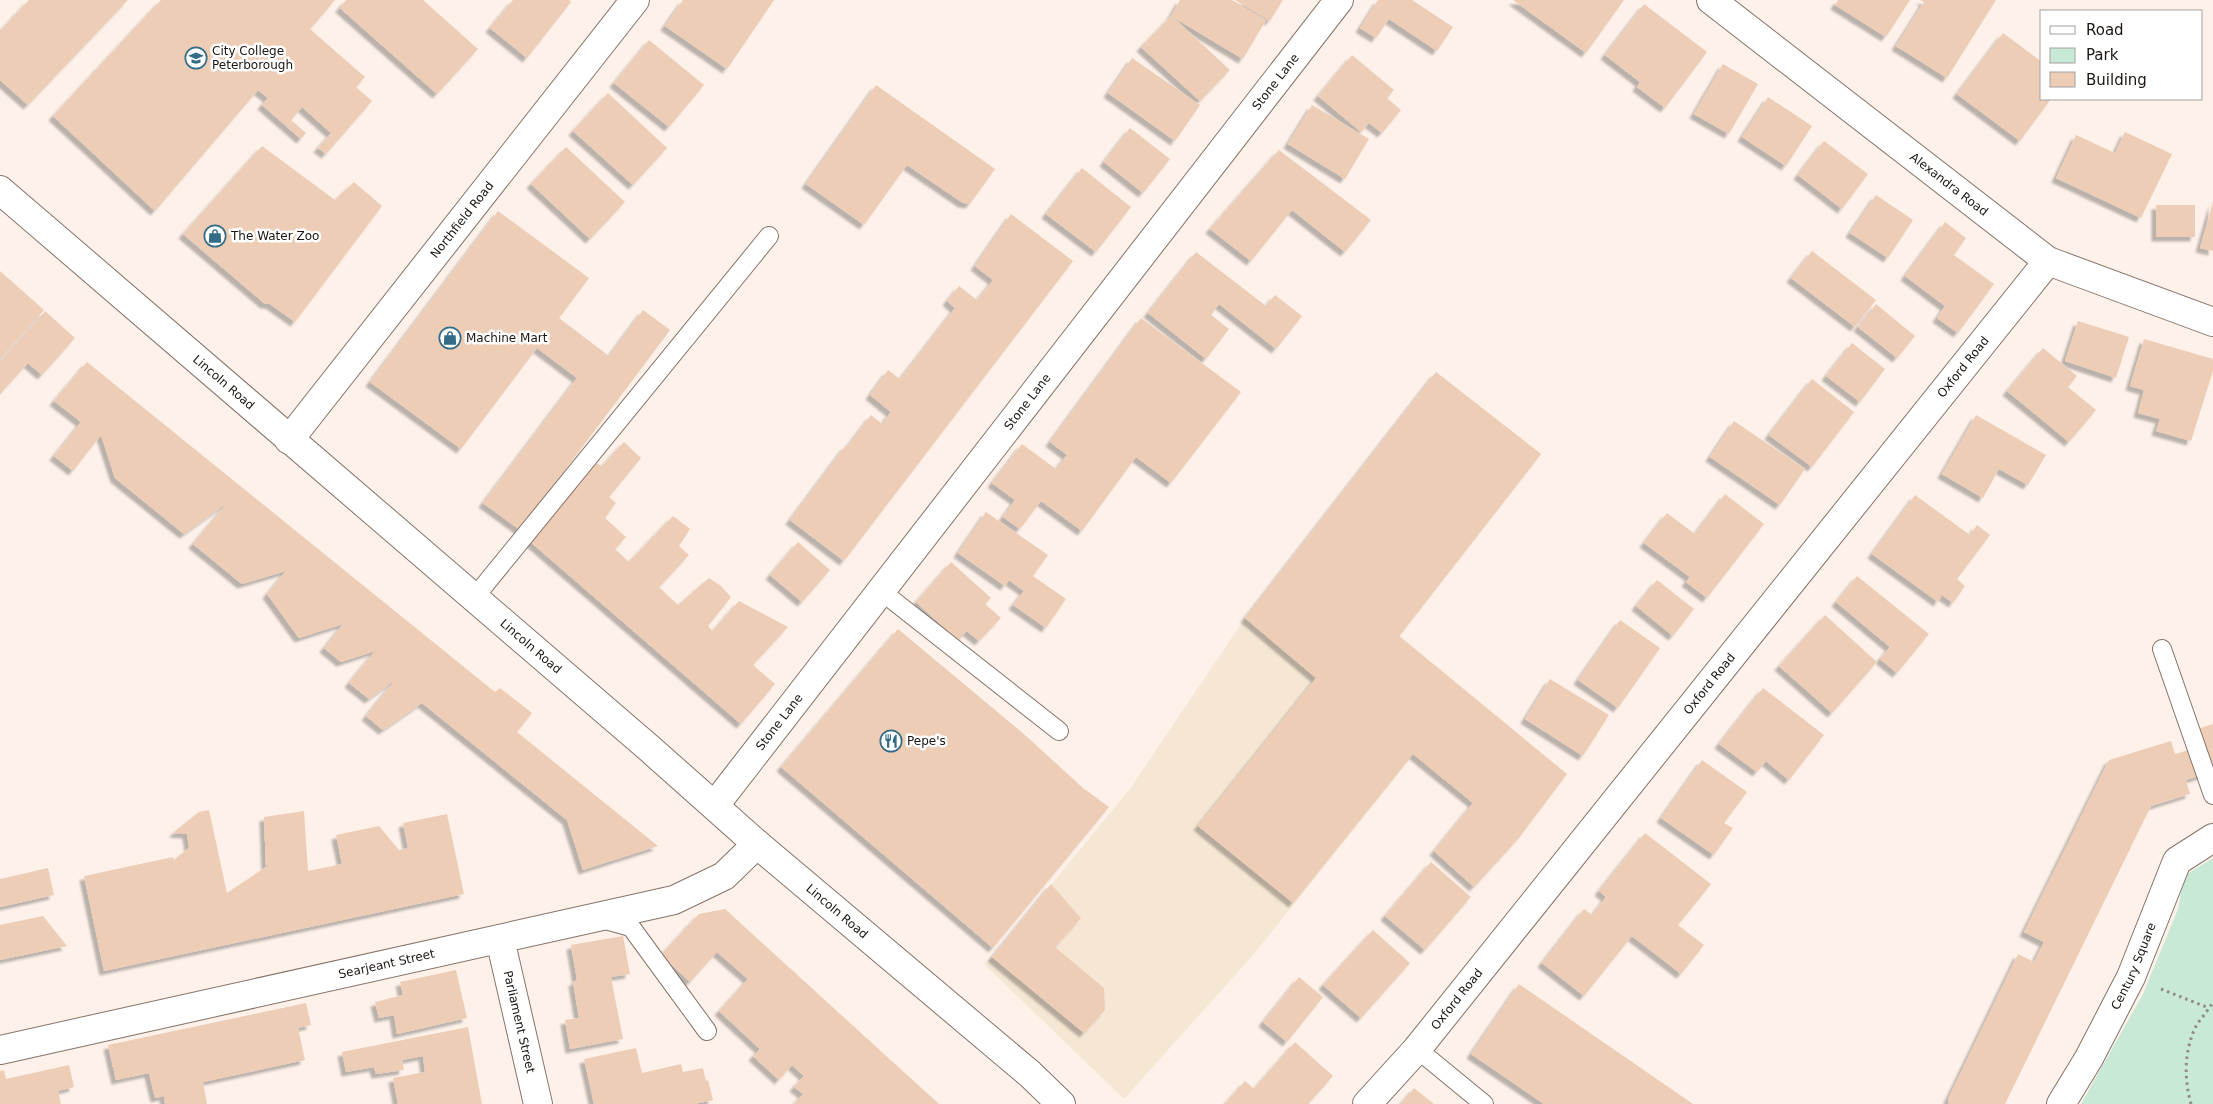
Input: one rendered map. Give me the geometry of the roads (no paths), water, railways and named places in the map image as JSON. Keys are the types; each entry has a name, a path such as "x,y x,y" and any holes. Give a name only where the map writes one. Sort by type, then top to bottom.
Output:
{"street":[{"name":"Northfield Road","path":"289,440 635,0"},
{"name":"Stone Lane","path":"716,805 1339,0"},
{"name":"Alexandra Road","path":"1711,0 2048,261 2213,322"},
{"name":"Lincoln Road","path":"0,190 716,805 756,844 1030,1074 1061,1104"},
{"name":"Oxford Road","path":"1367,1104 1418,1049 2048,261"},
{"name":"Century Square","path":"2061,1104 2089,1058 2131,977 2177,861 2213,838"},
{"name":"Searjeant Street","path":"0,1050 674,900 724,876 756,844"},
{"name":"Parliament Street","path":"500,939 538,1104"}],"lane":[{"path":"474,598 769,236"},
{"path":"881,591 1059,731"},
{"path":"2162,649 2213,795"},
{"path":"597,918 631,927 707,1031"},
{"path":"1418,1049 1484,1104"}],"place":[{"name":"City College Peterborough","path":"196,58"},
{"name":"The Water Zoo","path":"215,236"},
{"name":"Machine Mart","path":"450,338"},
{"name":"Pepe's","path":"891,741"}]}
